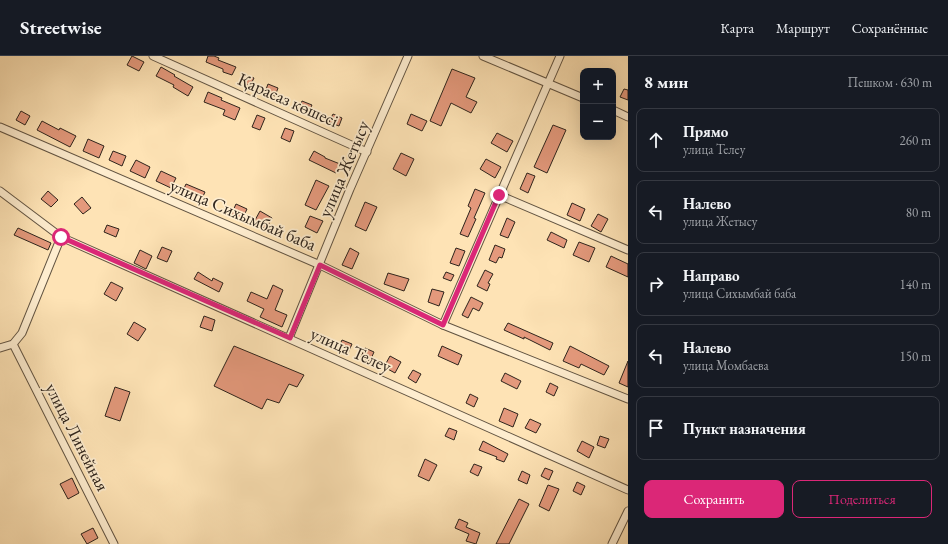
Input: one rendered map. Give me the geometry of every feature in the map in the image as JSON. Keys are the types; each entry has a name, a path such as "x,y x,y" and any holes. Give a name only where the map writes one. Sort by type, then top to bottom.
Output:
{"street":[{"name":"Қарасаз көшесі","path":"153,56 367,152"},
{"name":"улица Жетысу","path":"290,338 408,56"},
{"path":"482,56 580,97"},
{"path":"443,325 560,56"},
{"path":"616,111 628,117"},
{"name":"улица Сихымбай баба","path":"0,127 320,265 443,325 628,399"},
{"name":"улица Телеу","path":"0,191 61,237 628,490"},
{"path":"499,195 628,250"},
{"path":"0,348 13,344 22,333 61,237"},
{"name":"улица Линейная","path":"13,344 114,544"},
{"path":"612,544 628,511"}],"building":[{"path":"132,56 144,62 139,71 127,65"},
{"path":"208,56 214,56 219,58 218,60 236,67 232,75 223,72 223,69 206,62"},
{"path":"161,67 193,87 188,96 173,87 174,85 156,76"},
{"path":"452,69 475,78 466,97 477,102 471,113 451,103 441,126 430,121"},
{"path":"244,74 254,78 250,86 241,82"},
{"path":"268,84 278,88 275,96 265,92"},
{"path":"624,89 628,90 628,100 620,97"},
{"path":"208,92 222,98 221,100 240,108 235,120 223,115 225,110 204,102"},
{"path":"302,101 312,105 308,113 299,109"},
{"path":"21,111 30,116 25,125 16,120"},
{"path":"333,114 342,118 339,126 329,122"},
{"path":"411,114 427,121 422,131 407,124"},
{"path":"257,115 265,118 260,130 252,127"},
{"path":"42,121 59,130 60,128 76,136 70,147 37,130"},
{"path":"553,125 566,130 547,173 534,167"},
{"path":"285,128 294,131 290,142 281,138"},
{"path":"497,133 513,141 507,152 491,143"},
{"path":"88,139 104,146 99,158 83,151"},
{"path":"113,151 126,156 122,166 109,160"},
{"path":"314,151 325,158 340,164 336,173 309,160"},
{"path":"401,153 414,159 406,176 393,169"},
{"path":"486,159 501,167 495,178 480,169"},
{"path":"136,160 150,167 145,178 130,171"},
{"path":"161,171 176,178 171,188 156,181"},
{"path":"527,173 535,176 528,193 520,189"},
{"path":"316,180 329,186 316,210 305,205"},
{"path":"186,184 205,192 200,203 181,195"},
{"path":"475,189 485,193 474,218 476,219 468,237 460,234 471,208 468,206"},
{"path":"48,191 58,200 51,207 41,199"},
{"path":"82,197 91,208 83,214 74,204"},
{"path":"365,202 377,207 366,231 355,226"},
{"path":"572,203 585,209 580,221 567,215"},
{"path":"236,204 247,209 242,220 231,215"},
{"path":"260,211 272,218 266,229 254,222"},
{"path":"598,214 608,219 601,232 591,226"},
{"path":"310,216 323,221 317,233 305,227"},
{"path":"507,218 515,222 508,238 500,235"},
{"path":"107,225 119,229 116,237 104,232"},
{"path":"18,228 51,243 48,250 14,235"},
{"path":"551,232 567,240 564,248 547,240"},
{"path":"579,242 595,248 589,262 573,255"},
{"path":"495,245 505,249 502,258 499,257 496,263 489,260"},
{"path":"162,247 172,251 167,262 157,258"},
{"path":"350,248 359,253 352,269 342,265"},
{"path":"456,248 465,251 459,266 450,263"},
{"path":"140,250 152,256 146,269 134,263"},
{"path":"611,256 628,264 628,277 606,267"},
{"path":"485,270 493,274 488,283 490,284 487,291 477,286"},
{"path":"198,272 212,281 213,278 223,283 219,292 194,279"},
{"path":"446,272 454,275 451,281 443,278"},
{"path":"388,273 409,279 404,291 384,284"},
{"path":"111,282 123,288 116,301 104,294"},
{"path":"273,285 283,290 275,310 287,315 282,327 260,317 264,309 247,301 251,292 267,299"},
{"path":"432,289 444,292 439,306 428,302"},
{"path":"471,297 483,303 479,311 473,308 468,318 462,315"},
{"path":"204,316 215,320 212,331 200,327"},
{"path":"134,322 146,329 138,341 127,334"},
{"path":"508,323 553,343 550,350 524,337 524,339 504,330"},
{"path":"342,340 352,344 348,353 338,349"},
{"path":"234,346 304,375 297,387 289,384 279,403 267,399 262,409 214,386"},
{"path":"442,346 462,355 458,365 438,356"},
{"path":"570,346 609,366 604,375 581,364 579,368 563,361"},
{"path":"365,348 374,352 370,361 361,357"},
{"path":"390,356 401,362 395,373 384,367"},
{"path":"628,361 628,387 619,383"},
{"path":"413,370 421,374 416,383 408,378"},
{"path":"505,373 521,381 517,389 501,381"},
{"path":"550,383 558,387 554,396 546,392"},
{"path":"115,387 130,392 120,421 105,416"},
{"path":"470,394 478,398 474,407 466,403"},
{"path":"504,408 518,414 513,427 499,421"},
{"path":"530,419 541,424 536,433 525,428"},
{"path":"449,428 457,431 454,440 445,436"},
{"path":"600,436 609,439 605,448 597,445"},
{"path":"483,441 508,454 504,462 496,459 497,457 479,450"},
{"path":"582,441 594,447 589,458 577,451"},
{"path":"425,459 437,465 429,481 418,476"},
{"path":"474,464 482,467 478,476 470,472"},
{"path":"545,468 553,471 549,480 541,476"},
{"path":"522,471 530,475 527,484 518,480"},
{"path":"72,478 79,493 68,499 60,484"},
{"path":"577,482 585,486 581,495 573,491"},
{"path":"548,485 559,489 549,511 539,506"},
{"path":"519,499 529,504 509,544 496,544"},
{"path":"459,519 468,523 466,527 480,533 476,544 466,541 469,534 455,528"},
{"path":"93,528 98,538 87,544 81,534"}],"route":[{"path":"61,237 290,338 320,265 443,325 499,195"}]}
